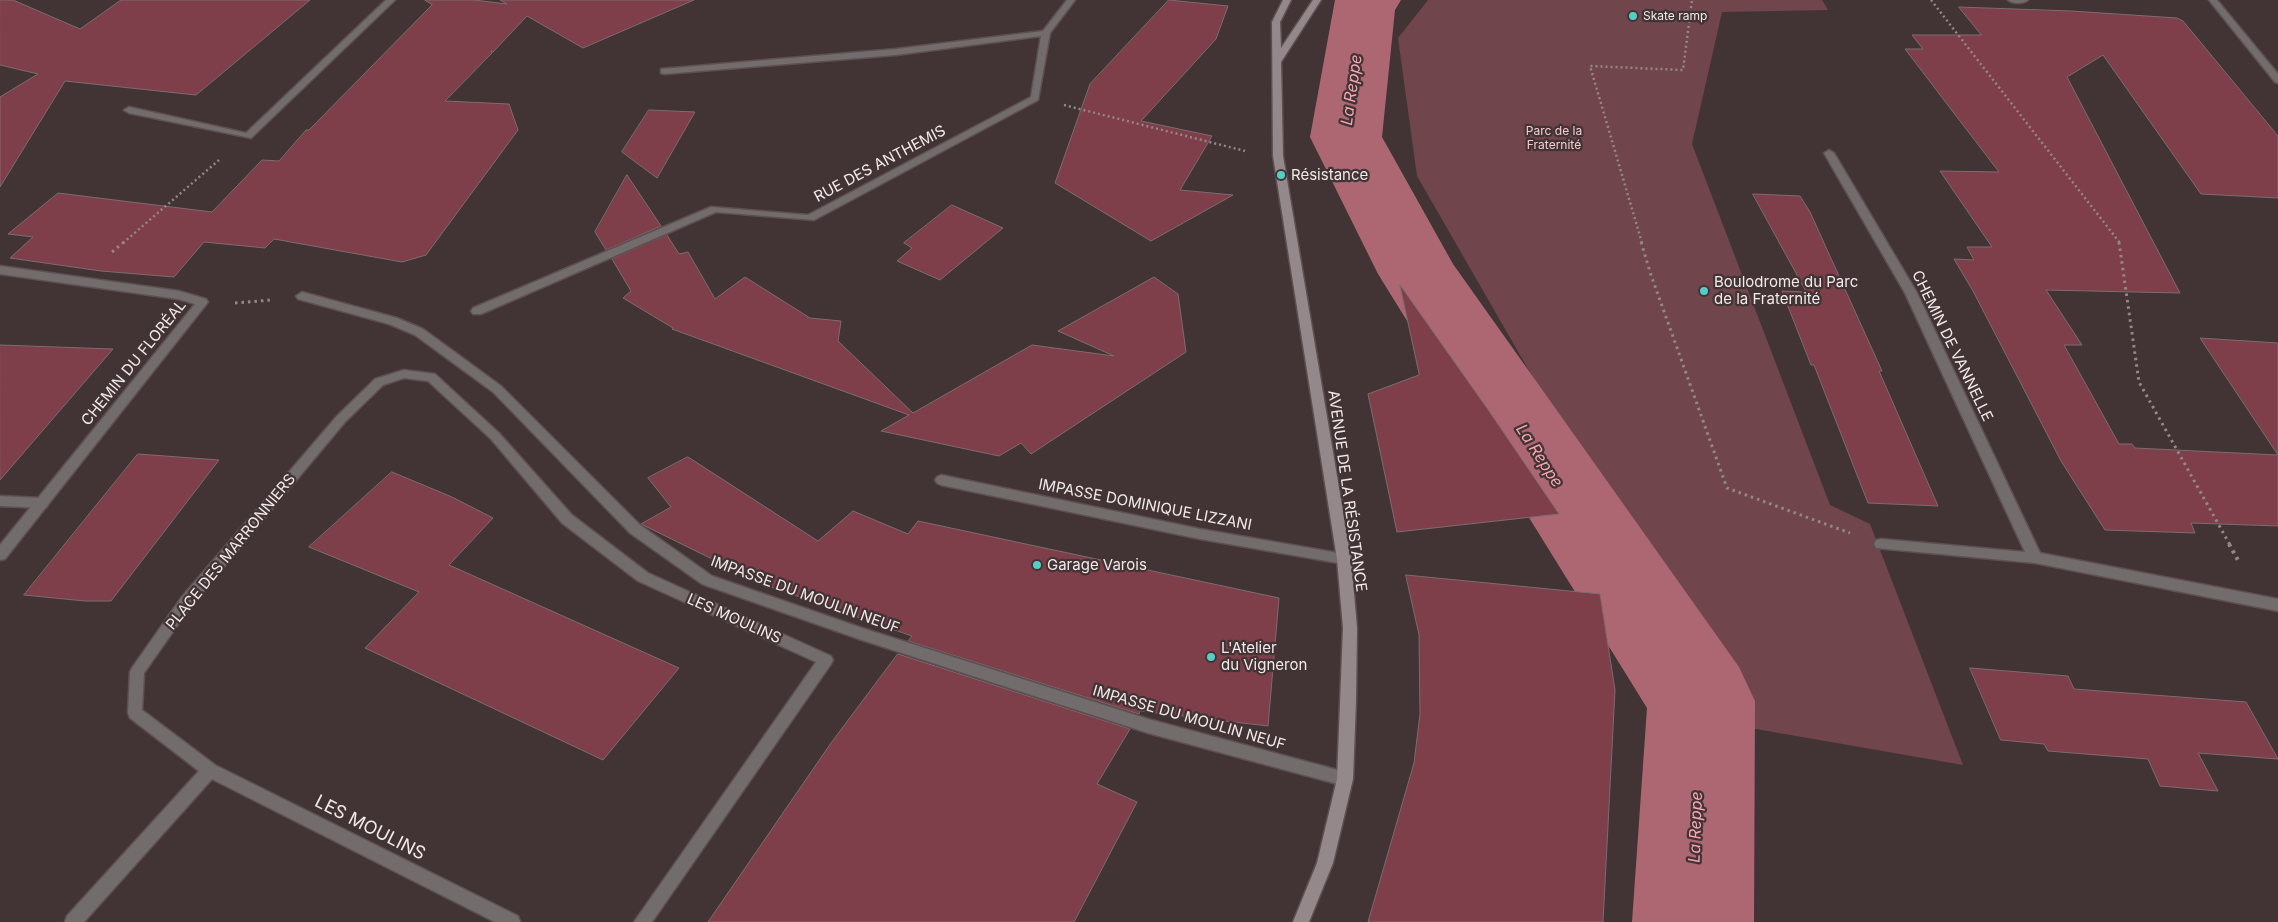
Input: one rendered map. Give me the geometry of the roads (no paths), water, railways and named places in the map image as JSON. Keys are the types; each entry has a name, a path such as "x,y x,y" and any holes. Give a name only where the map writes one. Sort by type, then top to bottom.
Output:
{"main road":[{"name":"AVENUE DE LA RÉSISTANCE","path":"1287,0 1276,22 1278,156 1344,559 1350,628 1345,778 1326,862 1300,922"},
{"path":"1278,61 1317,0"}],"street":[{"path":"129,110 248,136 391,0"},
{"path":"664,71 896,52 1046,33 1071,0"},
{"path":"2012,0 2024,0"},
{"path":"2212,0 2278,80"},
{"name":"RUE DES ANTHEMIS","path":"477,311 715,209 810,218 1035,98 1046,33"},
{"name":"CHEMIN DE VANNELLE","path":"1829,153 1912,293 2035,558"},
{"name":"CHEMIN DU FLORÉAL","path":"0,270 180,295 202,302 0,555"},
{"name":"IMPASSE DU MOULIN NEUF","path":"302,296 394,322 419,332 497,389 634,529 707,580 862,634 1148,726 1345,778"},
{"name":"PLACE DES MARRONNIERS","path":"210,770 135,714 137,672 186,602 341,419 379,382 404,374"},
{"name":"LES MOULINS","path":"404,374 431,377 495,436 566,519 643,577 826,660 642,922"},
{"name":"IMPASSE DOMINIQUE LIZZANI","path":"941,480 1200,534 1344,559"},
{"path":"0,501 42,503"},
{"path":"1881,544 2035,558 2278,605"},
{"path":"73,922 210,770"},
{"name":"LES MOULINS","path":"210,770 512,922"}],"waterway":[{"name":"La Reppe","path":"1370,0 1364,3 1346,137 1418,274 1701,701 1693,922"}],"place":[{"name":"Skate ramp","path":"1633,16"},
{"name":"Résistance","path":"1281,175"},
{"name":"Boulodrome du Parc de la Fraternité","path":"1704,291"},
{"name":"Garage Varois","path":"1037,565"},
{"name":"L'Atelier du Vigneron","path":"1211,657"}],"park label":[{"name":"Parc de la Fraternité","path":"1554,138"}]}
